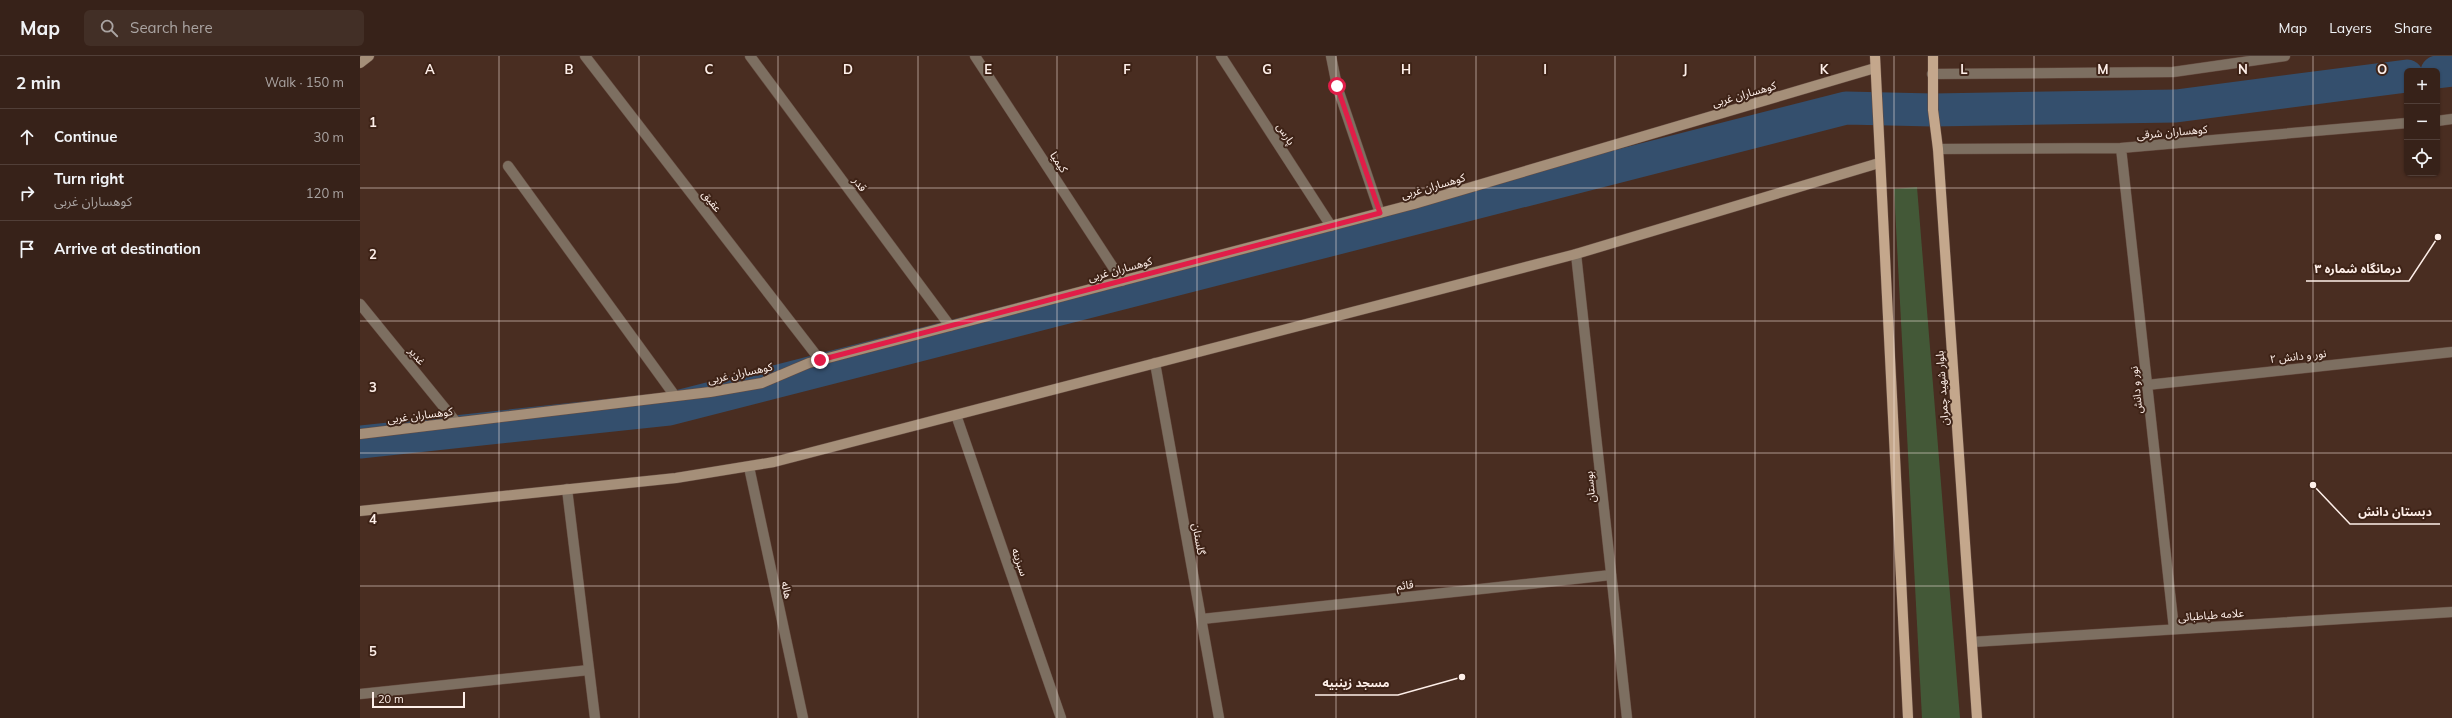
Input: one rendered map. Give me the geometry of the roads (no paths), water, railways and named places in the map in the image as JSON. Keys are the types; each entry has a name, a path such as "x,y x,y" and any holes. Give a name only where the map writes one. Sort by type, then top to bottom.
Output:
{"main road":[{"path":"1875,56 1879,163 1908,718"},
{"name":"بلوار شهید چمران","path":"1933,56 1932,74 1977,718"}],"street":[{"path":"360,62 369,56"},
{"name":"عقیق","path":"585,56 820,360"},
{"name":"قدر","path":"750,56 950,326"},
{"name":"کیمیا","path":"975,56 1122,281"},
{"name":"پارس","path":"1221,56 1331,226"},
{"path":"1332,56 1337,86 1380,213"},
{"path":"1932,74 2173,72 2285,56"},
{"name":"کوهساران غربی","path":"360,434 675,396 762,382 820,360 1380,213 1875,68"},
{"path":"2440,121 2452,119"},
{"name":"کوهساران شرقی","path":"1938,149 2121,148 2404,123"},
{"name":"نور و دانش","path":"2121,148 2174,629"},
{"path":"360,511 676,478 748,467 956,415 1576,254 1879,163"},
{"path":"508,166 675,396"},
{"name":"بوستان","path":"1576,254 1627,718"},
{"name":"غدیر","path":"360,304 456,422"},
{"name":"نور و دانش ۲","path":"2147,385 2452,352"},
{"name":"گلستان","path":"1155,363 1219,718"},
{"name":"سبزینه","path":"956,415 1061,718"},
{"name":"هاله","path":"748,467 803,718"},
{"path":"567,489 596,718"},
{"name":"قائم","path":"1202,619 1611,575"},
{"name":"علامه طباطبائی","path":"1972,642 2452,612"},
{"path":"360,694 589,670"}],"waterway":[{"path":"2440,72 2452,70"},
{"path":"360,442 669,409 1846,108 1933,110 2176,106 2404,76"}],"place":[{"name":"درمانگاه شماره ۳","path":"2438,237"},
{"name":"دبستان دانش","path":"2313,485"},
{"name":"مسجد زینبیه","path":"1462,677"}]}
